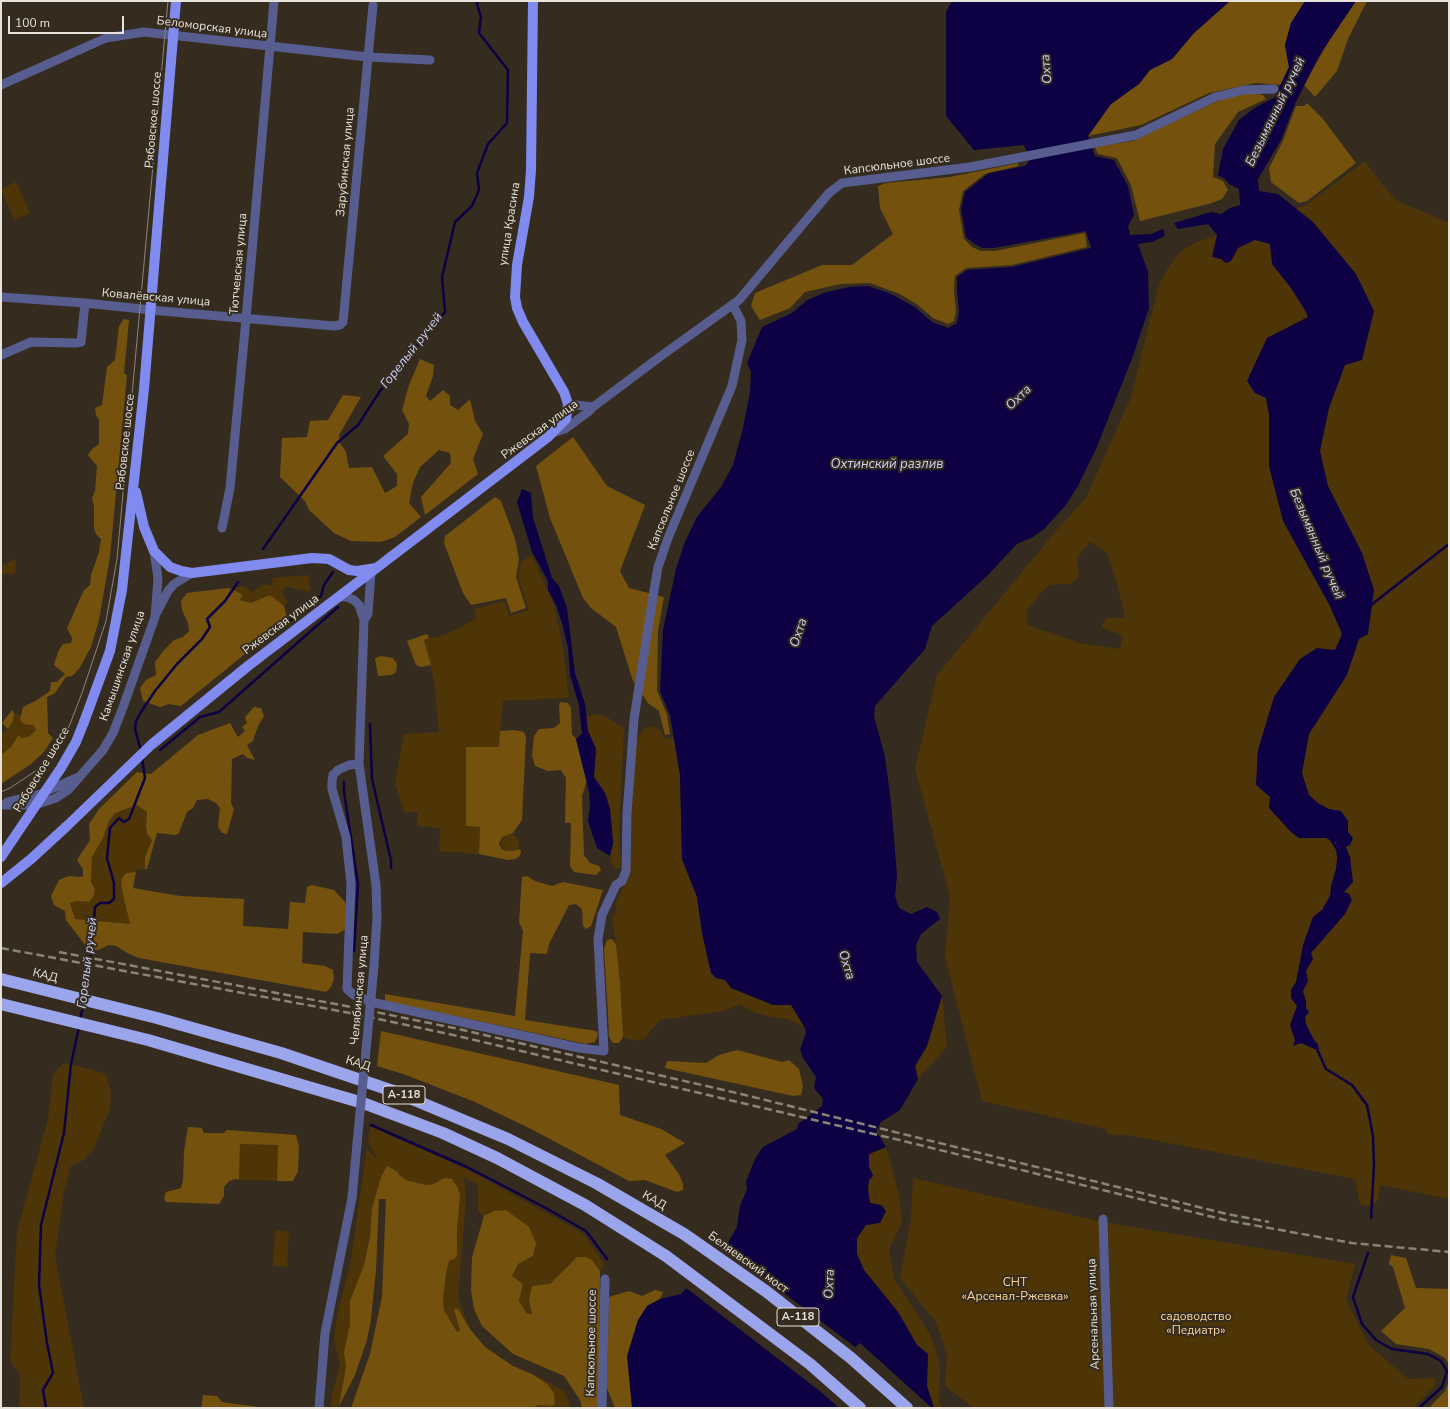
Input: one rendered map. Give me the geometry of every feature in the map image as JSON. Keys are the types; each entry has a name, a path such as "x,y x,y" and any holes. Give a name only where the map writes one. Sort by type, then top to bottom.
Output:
{"highway":[{"name":"КАД","path":"1,979 104,1004 281,1053 393,1091 508,1139 596,1183 684,1234"},
{"name":"А-118","path":"1,1004 195,1053 363,1103 442,1133 497,1158 585,1205 666,1256 810,1364 860,1408"},
{"name":"Беляевский мост","path":"684,1234 767,1292 851,1358 907,1408"}],"main road":[{"name":"Рябовское шоссе","path":"1,857 61,768 76,742 110,651 118,617 135,478 151,310 176,1"},
{"name":"улица Красина","path":"533,1 531,170 529,197 516,265 515,297 517,308 523,322 564,392 568,404"},
{"path":"554,432 566,419 568,404"},
{"name":"Ржевская улица","path":"1,883 31,859 63,830 151,745 248,666 339,598 554,432"},
{"path":"135,478 140,508 154,551 170,567 192,573 312,558 329,559 349,570 375,570"},
{"path":"1,1011 33,1012"}],"street":[{"name":"Тютчевская улица","path":"222,528 230,488 274,1"},
{"name":"Зарубинская улица","path":"343,322 373,5"},
{"name":"Беломорская улица","path":"1,85 106,38 144,32 368,57 430,60"},
{"name":"Капсюльное шоссе","path":"359,764 349,765 338,770 333,775 332,781 332,789 346,837 351,884 347,989 354,996 371,1002 579,1048 604,1050 598,938 602,915 616,885 622,881 626,871 627,814 634,719 658,567 668,538 732,386 742,340 740,322 734,305 752,286 790,237 829,192 842,183 952,170 1136,135 1216,97 1231,92 1255,89 1274,90"},
{"name":"Ковалёвская улица","path":"1,297 85,303 334,326 340,325 343,322"},
{"name":"Ковалёвская улица","path":"1,355 31,342 81,342 85,303"},
{"name":"Ржевская улица","path":"554,432 565,429 661,356 734,305"},
{"path":"568,404 592,407"},
{"name":"Камышинская улица","path":"1,804 40,794 79,777 103,750 113,733 155,617 158,578 154,551"},
{"name":"Челябинская улица","path":"364,620 368,614 375,570"},
{"path":"155,617 168,591 174,584 192,573"},
{"name":"Челябинская улица","path":"319,1408 325,1333 352,1198 374,966 377,917 376,885 359,764 364,620 360,607 354,600 339,598"},
{"name":"Арсенальная улица","path":"1103,1219 1109,1408"},
{"name":"Капсюльное шоссе","path":"602,1408 605,1279"}],"green space":[{"path":"1365,161 1396,200 1449,223 1449,1199 1380,1185 1378,1200 1371,1207 1360,1204 1355,1179 1122,1134 1121,1136 1106,1133 1106,1129 982,1101 945,957 950,896 915,769 937,675 1055,532 1086,498 1131,397 1160,281 1174,259 1184,249 1197,242 1306,205","holes":["1090,542 1107,553 1118,587 1125,618 1107,618 1101,627 1123,636 1120,649 1080,643 1027,625 1027,610 1048,585 1070,584 1079,577 1077,558"]},
{"path":"16,182 30,213 14,220 1,189"},
{"path":"532,555 554,605 563,647 569,698 503,701 499,747 466,826 480,827 479,854 439,851 440,828 417,826 418,812 404,812 395,783 404,734 439,732 434,680 424,639 445,635 476,619 474,609 505,601 509,616 529,610 518,578 521,562"},
{"path":"16,559 15,574 3,573 1,598 1,566"},
{"path":"309,575 310,592 285,586 282,594 288,602 284,606 270,595 251,603 240,600 241,594 228,588 244,586 252,592 264,584 273,586 272,578"},
{"path":"14,713 20,715 20,719 33,725 36,730 30,736 22,738 17,735 11,747 1,755 1,731 3,733 8,729 13,721"},
{"path":"596,714 605,716 624,728 619,833 621,868 616,869 612,865 610,856 613,843 610,809 605,793 594,777 596,749 588,731 586,717"},
{"path":"652,726 660,730 664,739 674,737 680,775 682,859 697,897 702,933 716,978 725,980 773,1004 791,1005 805,1028 788,1019 771,1017 750,1011 741,1004 723,1011 660,1020 644,1039 635,1041 623,1037 616,944 612,918 617,910 615,905 628,876 630,863 634,741 645,728"},
{"path":"137,805 147,812 147,834 152,840 145,857 145,869 138,869 136,872 126,873 121,886 130,924 75,919 70,903 76,901 89,902 95,889 91,882 92,857 103,838 109,821 115,813"},
{"path":"506,834 514,834 519,839 517,850 514,852 506,852 501,847 501,839"},
{"path":"942,996 947,1047 918,1079 915,1066 927,1046"},
{"path":"62,1064 71,1064 106,1074 111,1093 110,1109 94,1148 84,1160 71,1166 64,1192 55,1256 84,1408 19,1408 20,1374 10,1361 17,1232 48,1119 53,1075"},
{"path":"370,1126 470,1171 579,1231 585,1236 605,1265 600,1271 592,1260 572,1261 550,1284 529,1299 532,1314 527,1314 519,1301 523,1284 512,1276 518,1264 533,1256 494,1211 484,1216 478,1211 478,1185 464,1177 466,1200 458,1298 470,1329 458,1309 455,1309 460,1330 457,1332 444,1310 443,1300 446,1273 449,1261 456,1258 458,1236 444,1178 434,1184 426,1185 406,1180 399,1175 377,1193 364,1265 350,1301 350,1324 344,1352 346,1367 339,1406 331,1408 332,1394 340,1365 334,1338 338,1311 350,1266 367,1148 374,1157 377,1157 368,1142"},
{"path":"240,1144 278,1145 277,1181 239,1180"},
{"path":"886,1147 899,1194 902,1222 889,1249 894,1278 931,1336 940,1366 939,1403 943,1408 934,1408 927,1386 928,1354 917,1345 898,1312 864,1270 857,1255 857,1238 881,1205 870,1203 868,1189 869,1180 873,1176 869,1167 869,1154"},
{"name":"СНТ «Арсенал-Ржевка»","path":"913,1178 1099,1221 1105,1408 974,1408 945,1386 947,1356 936,1322 900,1278 911,1218"},
{"name":"садоводство «Педиатр»","path":"1108,1223 1355,1264 1346,1299 1368,1344 1408,1379 1435,1378 1435,1386 1413,1408 1113,1408"},
{"path":"275,1230 289,1231 287,1267 273,1266"},
{"path":"534,1375 565,1391 570,1408 534,1408 538,1405 552,1406 547,1384"}],"shaded area":[{"path":"1230,1 1305,1 1291,23 1285,45 1289,67 1281,85 1256,83 1209,93 1141,125 1088,136 1111,104 1139,84 1150,70 1172,59 1194,33"},
{"path":"1356,1 1367,1 1348,39 1337,71 1315,97 1304,85 1334,32"},
{"path":"1252,93 1263,95 1266,99 1238,112 1215,144 1213,177 1223,181 1228,190 1222,199 1212,203 1140,221 1131,185 1117,158 1098,154 1095,147 1133,141 1228,96"},
{"path":"1307,103 1323,119 1356,163 1307,201 1299,203 1271,182 1269,168 1283,141 1296,106 1304,106"},
{"path":"1018,163 1018,166 985,174 963,191 959,210 964,239 972,247 981,251 995,251 1085,233 1087,247 1012,265 966,268 955,276 954,291 956,311 954,321 948,324 933,318 918,305 900,294 870,283 841,284 805,292 790,308 760,320 751,306 755,293 822,265 852,265 893,234 880,208 878,186 886,183 950,177"},
{"path":"124,319 129,320 124,373 127,375 110,557 99,620 91,647 79,669 72,676 66,677 55,693 47,697 48,733 53,738 44,752 31,764 1,784 1,755 11,747 18,735 22,738 30,736 36,730 33,725 23,724 20,719 23,707 50,691 51,682 57,682 65,674 54,665 58,652 63,644 71,643 72,638 67,628 84,590 90,585 91,575 99,552 101,539 96,534 94,528 94,506 92,498 95,491 97,466 88,455 92,449 99,444 99,420 96,415 95,408 102,405 107,367 115,360 119,326"},
{"path":"420,359 434,365 433,376 426,396 430,401 443,390 450,396 450,405 458,410 470,399 475,421 483,434 473,459 478,474 425,515 421,497 451,463 450,453 439,450 420,467 413,483 409,503 421,517 395,537 381,542 351,541 334,533 309,510 305,501 280,477 282,438 307,437 310,421 328,420 343,395 361,397 339,435 340,443 346,452 349,468 372,467 385,493 397,486 397,474 383,456 408,434 409,424 402,410 409,385"},
{"path":"573,437 607,486 645,505 620,571 629,588 664,597 658,631 657,690 667,715 670,734 665,735 659,711 648,703 633,681 616,627 591,608 583,598 550,518 536,466"},
{"path":"495,497 501,501 515,539 519,559 516,577 526,608 511,613 506,598 471,605 463,593 444,543 445,536"},
{"path":"228,588 242,594 240,600 251,603 270,595 284,606 287,618 283,623 181,706 169,704 160,707 143,701 140,688 146,680 156,675 155,662 174,640 183,637 189,631 188,623 182,610 181,601 187,593"},
{"path":"427,634 429,638 424,640 431,665 421,667 416,665 407,641"},
{"path":"381,656 393,658 397,664 396,672 392,675 378,676 375,658"},
{"path":"560,702 568,703 571,708 572,734 576,739 587,780 582,796 584,855 590,863 599,866 601,870 596,875 574,872 570,866 571,823 565,823 566,778 561,770 548,771 535,766 532,755 534,736 539,729 554,728 560,723"},
{"path":"254,707 261,708 264,716 258,726 253,741 247,745 255,760 247,758 243,754 232,759 231,803 234,809 227,834 222,833 218,827 220,808 216,803 208,799 197,800 193,808 187,812 179,833 176,835 157,833 147,869 145,869 145,857 152,840 147,834 147,812 137,805 115,813 109,821 103,838 92,857 91,882 95,889 94,895 89,902 76,901 70,903 75,919 130,924 121,886 122,878 126,873 136,872 133,888 180,896 244,899 243,926 288,929 290,902 305,903 307,887 312,885 334,890 345,902 348,914 346,929 337,934 303,932 302,963 325,966 333,970 334,979 331,987 326,992 139,958 116,946 109,945 98,950 88,949 66,920 65,911 54,905 51,896 59,880 69,876 83,877 83,869 77,860 90,840 89,824 99,809 137,772 151,774 198,735 230,723 238,737 245,731 242,727 247,723 245,717"},
{"path":"12,710 14,713 13,721 8,729 2,723"},
{"path":"514,730 524,732 526,737 522,820 513,833 502,837 499,844 502,849 506,851 514,851 518,849 521,851 520,856 515,859 508,860 479,854 480,827 466,826 466,747 499,747 500,731"},
{"path":"527,876 535,881 552,886 563,882 603,890 591,926 586,929 583,926 582,909 576,904 569,905 549,944 547,954 530,953 525,1020 596,1031 598,1034 595,1042 586,1044 385,1001 385,994 515,1016 523,931 519,922 522,877"},
{"path":"612,939 616,944 620,983 623,1037 619,1043 613,1043 609,1037 604,949 607,940"},
{"path":"381,1031 619,1085 620,1115 661,1129 685,1143 665,1155 679,1174 683,1184 683,1190 677,1192 645,1180 629,1181 531,1129 475,1102 406,1075 377,1066"},
{"path":"737,1050 782,1062 789,1060 799,1069 803,1086 801,1095 793,1096 665,1068 667,1061 706,1063 719,1055"},
{"path":"188,1127 202,1128 204,1133 224,1133 227,1130 296,1135 299,1146 298,1171 293,1181 277,1181 278,1145 240,1144 239,1180 236,1179 229,1181 224,1187 224,1196 219,1204 166,1202 164,1198 166,1192 181,1188 183,1180 184,1151"},
{"path":"387,1166 398,1172 399,1175 406,1180 426,1185 434,1184 444,1178 452,1179 458,1188 460,1196 457,1229 457,1255 456,1258 449,1261 446,1273 443,1300 444,1310 457,1332 460,1330 454,1309 458,1309 470,1329 485,1347 513,1366 534,1375 547,1384 554,1393 555,1404 552,1406 538,1405 534,1408 351,1408 370,1354 382,1297 386,1199 379,1199 376,1270 371,1319 367,1340 355,1375 339,1406 346,1367 344,1352 350,1324 350,1301 364,1265 370,1236 372,1209 381,1177"},
{"path":"506,1210 529,1227 536,1243 533,1256 518,1264 512,1276 523,1284 519,1301 527,1314 532,1314 529,1299 532,1286 550,1284 577,1257 585,1257 592,1260 600,1271 599,1408 582,1408 580,1400 564,1376 513,1354 482,1326 474,1309 471,1290 472,1257 484,1216 494,1211"},
{"path":"1391,1255 1406,1258 1416,1288 1449,1289 1449,1364 1445,1358 1429,1349 1396,1344 1381,1331 1405,1308 1393,1267 1389,1264"},
{"path":"655,1290 663,1292 660,1299 647,1306 632,1398 632,1408 615,1408 607,1388 609,1297 629,1291 642,1296"},
{"path":"1449,1381 1449,1408 1429,1408 1445,1391"},
{"path":"203,1395 217,1396 222,1402 267,1408 201,1408"}],"water":[{"name":"Охтинский разлив","path":"952,1 1230,1 1194,33 1172,59 1150,70 1139,84 1111,104 1088,136 1095,156 1114,160 1128,186 1134,215 1128,226 1130,235 1151,234 1163,229 1165,236 1152,242 1138,244 1148,272 1149,308 1133,356 1096,449 1078,486 1065,506 1044,529 1033,537 1017,544 987,576 932,626 925,649 875,706 874,716 885,757 891,802 897,875 895,896 899,908 911,914 927,907 937,912 940,919 921,934 916,945 917,962 942,996 927,1046 915,1066 918,1079 900,1110 881,1122 876,1131 886,1147 869,1154 869,1167 873,1176 869,1180 868,1189 870,1203 881,1205 886,1211 880,1223 866,1225 857,1238 857,1254 864,1270 898,1312 917,1345 928,1354 927,1386 934,1408 632,1408 627,1356 638,1320 647,1306 660,1299 681,1294 727,1244 737,1227 740,1206 747,1189 746,1181 756,1157 763,1147 797,1129 798,1124 822,1106 823,1099 814,1088 816,1077 803,1058 800,1049 806,1033 805,1028 791,1005 773,1005 731,988 725,980 716,978 711,973 702,933 697,897 682,859 680,775 670,715 660,691 663,630 676,569 684,544 697,517 721,487 733,465 743,428 750,392 751,372 747,363 762,327 792,313 806,301 823,293 849,287 868,286 889,293 915,307 932,322 948,328 957,323 959,312 957,277 967,270 1012,267 1091,248 1086,231 994,248 982,248 966,237 961,209 965,192 989,173 1025,166 1030,160 1024,145 974,150 946,116 946,12"},
{"path":"1305,1 1356,1 1319,56 1295,104 1281,140 1258,179 1259,191 1278,194 1313,222 1356,274 1374,311 1362,360 1345,365 1329,408 1320,451 1328,486 1362,553 1374,590 1368,634 1359,639 1347,675 1309,734 1302,773 1309,795 1318,803 1329,809 1341,811 1348,821 1348,832 1353,838 1350,845 1346,847 1350,857 1353,882 1344,892 1349,894 1352,900 1345,914 1311,953 1313,959 1306,971 1308,981 1303,991 1306,1008 1309,1012 1305,1017 1306,1024 1314,1040 1318,1044 1319,1051 1301,1043 1293,1046 1295,1040 1290,1025 1297,1006 1291,998 1291,990 1296,982 1303,945 1313,917 1322,910 1330,896 1336,869 1338,849 1336,843 1326,838 1299,838 1291,832 1269,808 1270,797 1256,785 1258,750 1274,697 1300,659 1317,648 1335,650 1342,634 1330,606 1283,521 1269,466 1269,414 1266,398 1255,393 1247,381 1267,338 1308,317 1291,288 1272,264 1270,244 1255,240 1238,248 1231,261 1226,263 1221,259 1212,257 1217,235 1208,224 1178,229 1174,223 1211,212 1221,214 1230,208 1240,205 1239,189 1229,184 1225,179 1218,175 1223,149 1239,120 1256,107 1274,98 1289,67 1285,45 1291,23"},
{"path":"522,489 531,493 533,518 552,578 559,586 567,608 575,673 585,704 588,731 596,749 594,777 605,793 610,809 613,843 610,856 597,848 588,821 590,806 589,792 576,739 582,734 579,705 570,675 568,648 556,605 548,590 548,581 532,552 517,502"}],"pier":[{"path":"722,1246 855,1347 860,1343 932,1408 839,1408 821,1392 685,1287"}],"waterway":[{"name":"Горелый ручей","path":"263,549 337,443 358,425 380,391 445,312 442,277 455,222 472,206 479,190 477,173 488,144 507,123 508,70 479,33 481,17 477,4 478,1"},
{"path":"1371,605 1449,544"},
{"path":"281,628 321,596 324,585 333,572"},
{"name":"Горелый ручей","path":"141,751 135,729 136,721 141,712 155,691 177,664 202,639 210,627 207,619 225,601 238,582"},
{"path":"160,750 200,717 219,712 338,607"},
{"path":"370,724 372,779 391,860 391,868"},
{"name":"Горелый ручей","path":"85,997 89,976 95,907 100,903 109,903 114,899 114,883 107,858 110,828 119,818 124,822 129,819 145,778 142,758"},
{"path":"344,782 344,792 358,884 354,951"},
{"name":"Безымянный ручей","path":"1330,838 1337,849 1338,855"},
{"name":"Горелый ручей","path":"80,1020 84,1003"},
{"name":"Горелый ручей","path":"46,1408 43,1390 53,1373 47,1343 39,1285 41,1225 64,1133 71,1064 79,1027"},
{"name":"Безымянный ручей","path":"1317,1049 1326,1069 1352,1085 1367,1105 1373,1136 1374,1165 1371,1218"},
{"path":"371,1125 467,1167 544,1207 586,1231 607,1259"},
{"name":"Безымянный ручей","path":"1368,1253 1353,1297 1362,1324 1376,1340 1392,1349 1428,1354 1441,1361 1447,1371 1442,1387 1419,1408"}],"tram line":[{"path":"1,792 10,788 37,770 61,741 70,724 82,693 106,621 117,559 168,1"}],"railway":[{"path":"1,948 350,1013 453,1035 895,1139 1225,1220 1352,1243 1449,1252"},
{"path":"59,952 454,1028 741,1094 1227,1214 1269,1222"}],"water label":[{"name":"Охта","path":"1047,69"},
{"name":"Охта","path":"1019,398"},
{"name":"Охта","path":"799,633"},
{"name":"Охта","path":"846,965"},
{"name":"Охта","path":"830,1284"}]}
